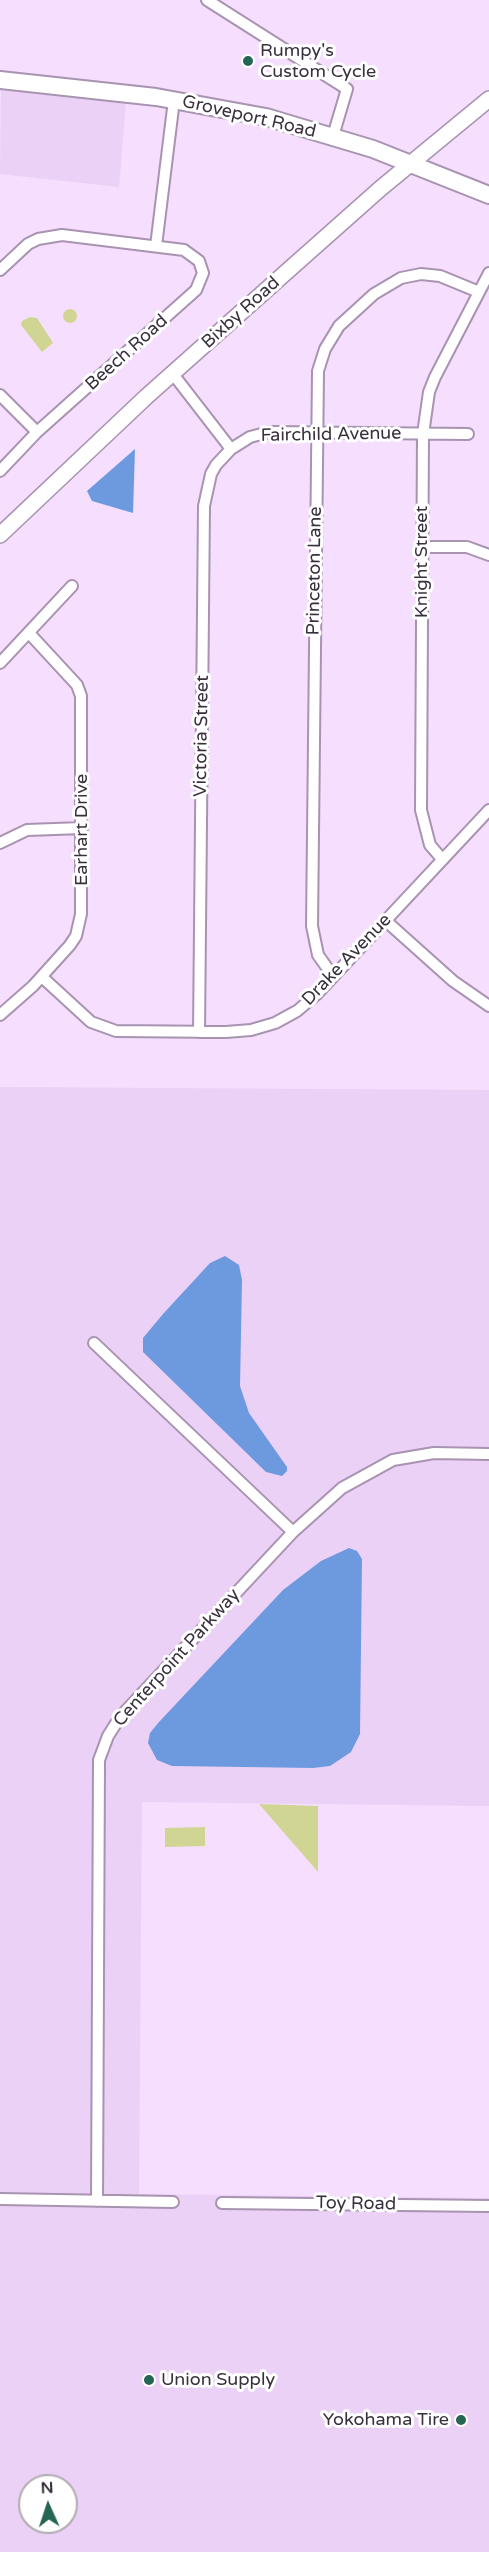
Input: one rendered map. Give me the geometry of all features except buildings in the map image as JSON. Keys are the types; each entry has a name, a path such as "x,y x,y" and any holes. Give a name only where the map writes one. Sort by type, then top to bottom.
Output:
{"main road":[{"name":"Groveport Road","path":"0,80 174,100 245,112 333,136 412,162 489,195"}],"street":[{"path":"207,0 347,89 333,136"},
{"name":"Bixby Road","path":"0,535 173,374 412,162 489,99"},
{"path":"156,246 174,100"},
{"name":"Beech Road","path":"0,270 28,244 50,236 62,235 184,250 195,256 202,267 200,285 118,362 37,432 0,471"},
{"name":"Knight Street","path":"442,859 430,845 420,810 423,434 429,392 435,377 489,273"},
{"name":"Princeton Lane","path":"333,976 318,955 312,926 316,386 322,355 339,326 375,294 401,278 420,274 440,276 479,292"},
{"path":"173,374 231,449"},
{"path":"0,394 37,432"},
{"name":"Fairchild Avenue","path":"231,449 250,437 260,434 316,432 468,434"},
{"name":"Victoria Street","path":"199,1032 204,506 211,474 231,449"},
{"path":"422,546 467,548 489,555"},
{"path":"0,663 72,586"},
{"name":"Earhart Drive","path":"0,1015 42,977 76,936 80,926 81,696 77,685 29,633"},
{"name":"Drake Avenue","path":"42,977 91,1022 116,1031 251,1030 275,1023 297,1011 333,976 489,810"},
{"path":"0,843 27,830 82,828"},
{"path":"386,921 453,981 489,1006"},
{"path":"94,1343 293,1532"},
{"name":"Centerpoint Parkway","path":"97,2201 99,1760 108,1736 120,1717 293,1532 342,1488 383,1464 434,1453 489,1454"},
{"path":"0,2199 173,2202"},
{"name":"Toy Road","path":"222,2203 489,2206"}],"shaded area":[{"path":"1,89 126,102 119,187 0,174"},
{"path":"0,1087 489,1090 489,1806 142,1802 139,2194 489,2198 489,2552 0,2552"}],"green space":[{"path":"70,309 75,311 77,316 75,321 70,323 65,321 63,316 65,311"},
{"path":"30,317 37,318 53,343 42,352 21,325 22,321"},
{"path":"259,1804 318,1806 318,1872"},
{"path":"205,1827 205,1846 165,1847 165,1828"}],"water":[{"path":"135,449 133,513 92,501 87,491"},
{"path":"225,1256 239,1265 242,1280 240,1386 249,1413 287,1467 287,1471 282,1476 266,1472 143,1352 143,1338 163,1314 210,1263"},
{"path":"349,1548 357,1551 362,1559 360,1734 351,1752 330,1766 313,1768 172,1766 157,1760 148,1743 150,1733 159,1722 283,1590 321,1561"}],"place":[{"name":"Rumpy's Custom Cycle","path":"248,61"},
{"name":"Union Supply","path":"149,2380"},
{"name":"Yokohama Tire","path":"461,2420"}]}
